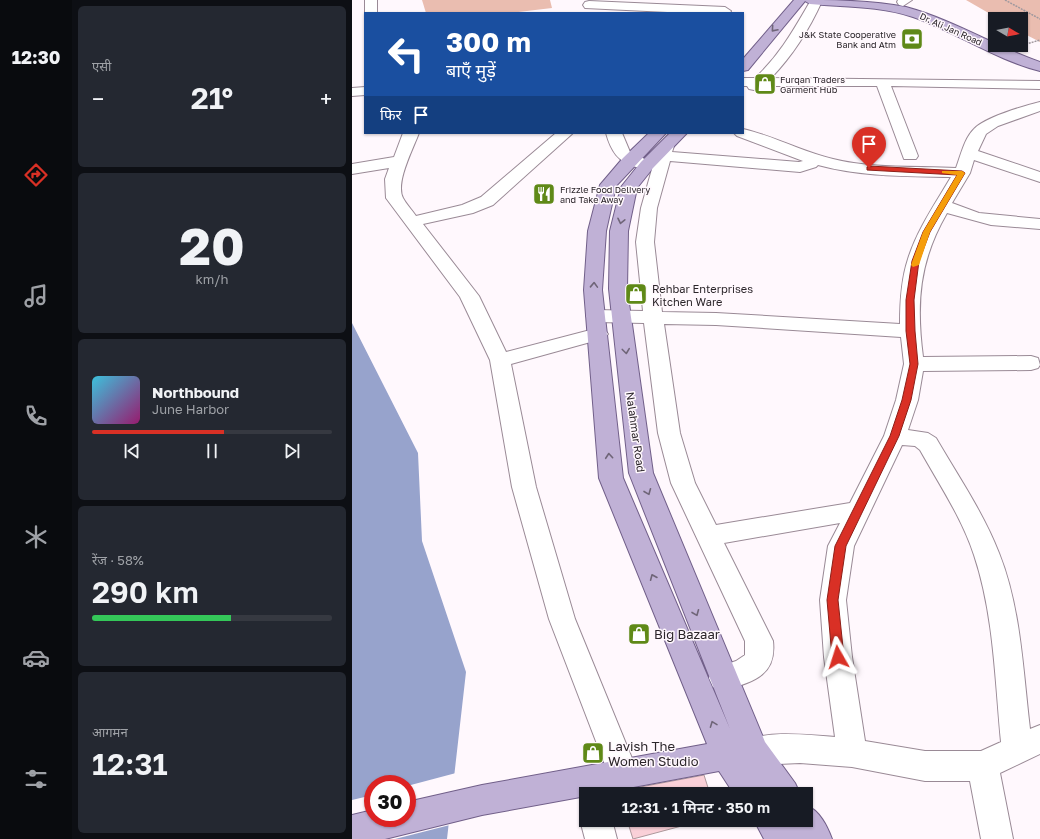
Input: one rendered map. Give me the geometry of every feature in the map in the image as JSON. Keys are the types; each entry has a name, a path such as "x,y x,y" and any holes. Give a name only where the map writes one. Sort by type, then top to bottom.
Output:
{"main road":[{"path":"744,48 785,0"},
{"path":"744,66 800,0"},
{"name":"Dr. Ali Jan Road","path":"813,0 888,6 916,14 1009,56 1040,66"},
{"name":"Dr. Ali Jan Road","path":"902,1 988,36"},
{"path":"1027,52 1040,57"},
{"name":"Nalahmar Road","path":"657,149 629,187 619,231 618,289 641,473 723,678 740,753 750,787"},
{"name":"Nalahmar Road","path":"657,149 608,185 597,231 594,290 611,478 684,650 740,753 776,787"},
{"path":"587,787 623,773 740,753"},
{"path":"416,816 482,800 579,788"},
{"path":"352,832 372,827"},
{"path":"775,827 783,839"},
{"path":"808,827 816,839"}],"street":[{"path":"371,12 372,0"},
{"path":"744,96 779,62 794,44 804,28 813,0"},
{"path":"588,6 726,8"},
{"path":"744,82 882,82 1040,85"},
{"path":"882,82 910,156"},
{"path":"352,92 364,91"},
{"path":"852,753 838,657 833,600 840,546 895,436 907,400 914,364 910,331 910,300 916,261 926,232 944,206 962,173 971,154 974,140 980,131 993,123 1040,106"},
{"path":"411,134 394,172 392,183 394,198 468,296 500,360 524,487 560,612 623,773"},
{"path":"411,222 468,208 487,201 564,134"},
{"path":"614,134 616,145 800,166 810,164 812,158"},
{"path":"744,134 812,158 844,166 882,170 962,173"},
{"path":"657,149 646,242 669,433 683,483 759,641 761,651 758,661 751,668 723,678"},
{"path":"971,154 1040,177"},
{"path":"352,169 400,161"},
{"path":"944,206 958,213 980,219 1040,224"},
{"path":"500,360 622,317 724,320 910,331"},
{"path":"914,364 1031,363"},
{"path":"740,753 800,749 852,753 925,766 983,766 1028,744 990,564 974,526 928,444 920,439 895,436"},
{"path":"708,536 858,511"},
{"path":"983,766 997,839"},
{"path":"598,827 601,839"}],"path":[{"path":"1005,0 1040,19"},
{"path":"1028,44 1040,40"}],"shaded area":[{"path":"422,0 550,0 552,8 518,12 426,12"},
{"path":"966,0 1040,0 1040,42 1028,36 1028,12 988,13"}],"water":[{"path":"352,323 418,453 422,541 466,672 447,839 352,839"}],"pier":[{"path":"456,773 450,825 395,839 352,839 352,800 364,797 364,827 416,827 416,784"}],"building":[{"path":"704,775 708,787 640,787"},
{"path":"629,827 678,827 633,839"}],"slow traffic":[{"path":"915,265 926,232 944,206 962,173 945,172"}],"place":[{"name":"J&K State Cooperative Bank and Atm","path":"912,39"},
{"name":"Furqan Traders Garment Hub","path":"765,84"},
{"name":"Frizzle Food Delivery and Take Away","path":"544,194"},
{"name":"Rehbar Enterprises Kitchen Ware","path":"636,294"},
{"name":"Big Bazaar","path":"639,634"},
{"name":"Lavish The Women Studio","path":"593,753"}],"route":[{"path":"838,657 833,600 840,546 895,436 907,400 914,364 910,331 910,300 916,261 926,232 944,206 962,173 882,170 869,168"}]}
